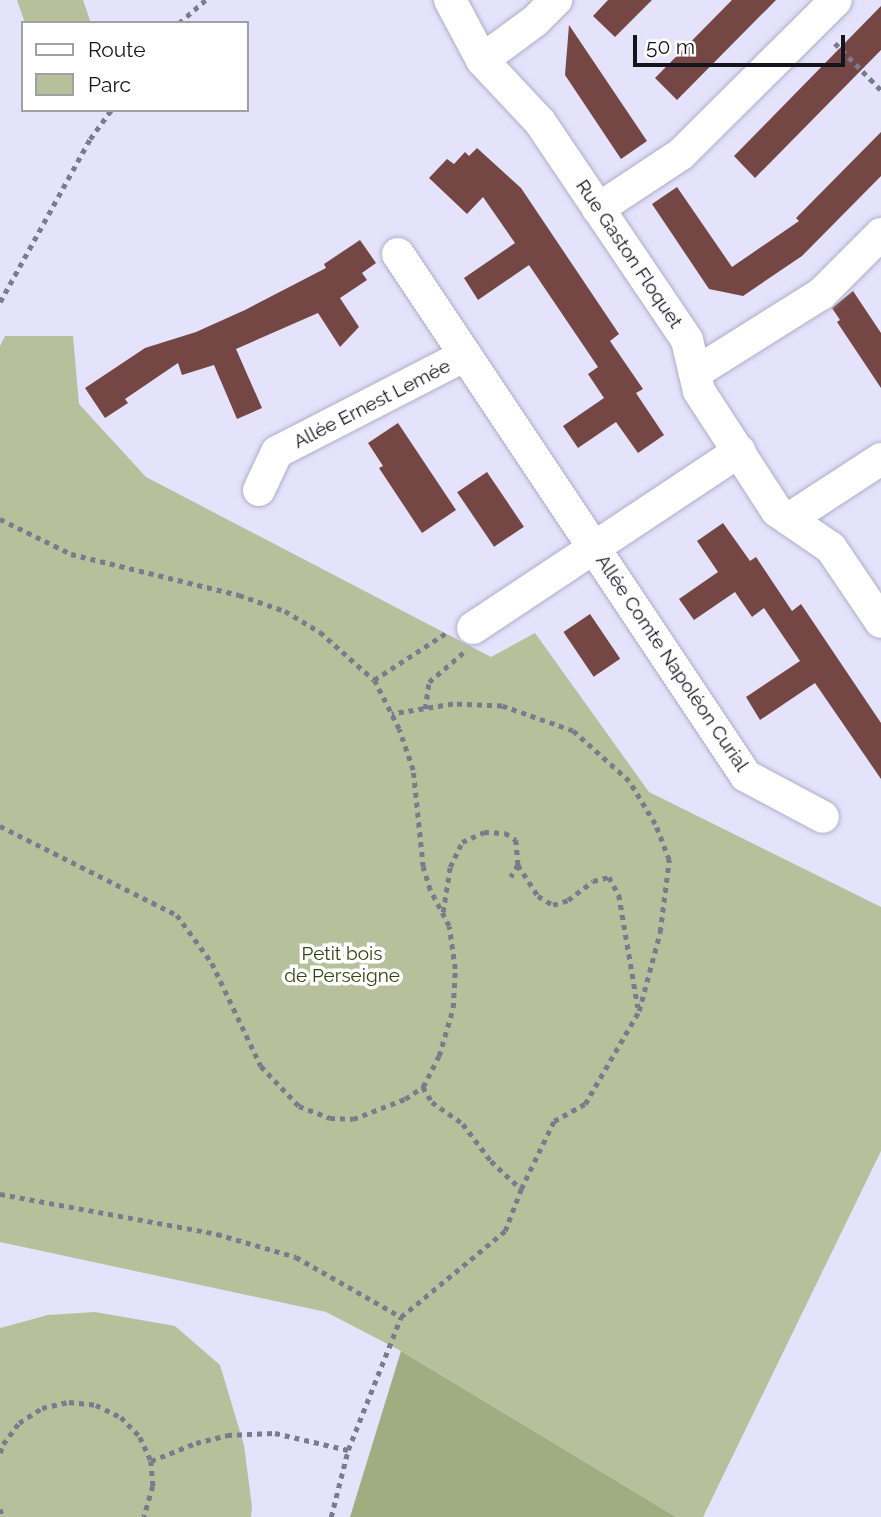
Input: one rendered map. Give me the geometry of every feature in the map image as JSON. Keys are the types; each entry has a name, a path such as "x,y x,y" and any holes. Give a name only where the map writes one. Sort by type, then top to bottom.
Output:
{"street":[{"name":"Rue Gaston Floquet","path":"450,0 482,60 540,122 687,340 699,391 777,511 831,548 881,622"},
{"path":"482,60 535,21 556,0"},
{"path":"598,209 681,154 825,11"},
{"path":"695,373 821,294 881,234"},
{"name":"Allée Ernest Lemée","path":"398,254 595,549"},
{"name":"Allée Ernest Lemée","path":"259,489 277,452 466,355"},
{"path":"466,634 739,451"},
{"path":"789,519 881,459"},
{"name":"Allée Comte Napoléon Curial","path":"595,549 746,776 823,817"}],"path":[{"path":"181,21 205,0"},
{"path":"825,11 881,90"},
{"path":"0,302 90,139 110,112"},
{"path":"0,519 71,554 239,595 285,611 320,632 374,680 407,747 418,790 423,867 430,890 449,926 455,969 453,1008 439,1056 423,1087 405,1098 353,1119 330,1118 299,1106 261,1066 212,963 177,915 0,826"},
{"path":"374,680 466,634"},
{"path":"425,709 426,689 466,634"},
{"path":"331,1517 348,1450 401,1317 505,1231 520,1189 554,1121 585,1104 639,1011 660,932 669,860 655,824 629,781 573,732 502,706 453,705 392,714"},
{"path":"443,913 450,867 462,842 484,832 505,832 516,840 518,865 538,896 553,905 568,900 593,881 609,877 619,895 639,1011"},
{"path":"511,877 518,865"},
{"path":"423,1087 432,1102 463,1125 491,1161 520,1189"},
{"path":"0,1194 217,1234 296,1257 401,1317"},
{"path":"0,1453 3,1444 19,1423 42,1408 69,1402 96,1405 121,1417 140,1437 151,1461 153,1486 144,1517"},
{"path":"151,1461 227,1435 275,1433 348,1450"},
{"path":"0,1509 3,1517"}],"green space":[{"path":"17,0 83,0 90,21 24,21"},
{"name":"Petit bois de Perseigne","path":"5,336 73,336 79,404 146,477 491,657 535,633 649,792 881,907 881,1151 703,1517 676,1517 401,1351 326,1312 0,1242 0,346"},
{"path":"95,1312 175,1326 220,1365 244,1445 251,1517 0,1517 0,1328 48,1315"},
{"path":"401,1351 676,1517 350,1517"}],"building":[{"path":"608,0 652,0 615,37 593,16"},
{"path":"732,0 776,0 677,100 655,78"},
{"path":"881,6 881,50 755,178 734,156"},
{"path":"569,25 647,141 621,159 565,75"},
{"path":"881,132 881,176 802,256 743,296 709,289 652,204 677,187 732,267 799,221 796,218"},
{"path":"477,148 521,188 619,334 610,341 643,389 636,393 664,435 638,453 616,422 578,448 563,426 604,398 588,374 598,367 529,265 478,300 464,278 515,243 483,197 467,214 429,178 447,159 454,164 465,152 469,156"},
{"path":"360,240 376,263 362,273 367,280 340,298 359,327 340,347 318,313 236,349 262,408 237,419 214,365 182,375 178,363 125,399 128,403 105,418 85,388 145,348 196,332 326,268 324,264"},
{"path":"853,291 881,333 881,388 837,322 840,320 832,308"},
{"path":"398,423 456,510 422,533 379,468 383,466 368,443"},
{"path":"487,472 524,527 494,547 457,492"},
{"path":"723,523 750,561 756,557 792,611 801,604 881,723 881,779 815,683 760,720 746,697 800,661 764,608 752,617 735,592 694,620 679,599 718,572 697,541"},
{"path":"590,614 620,659 594,677 563,632"}]}
